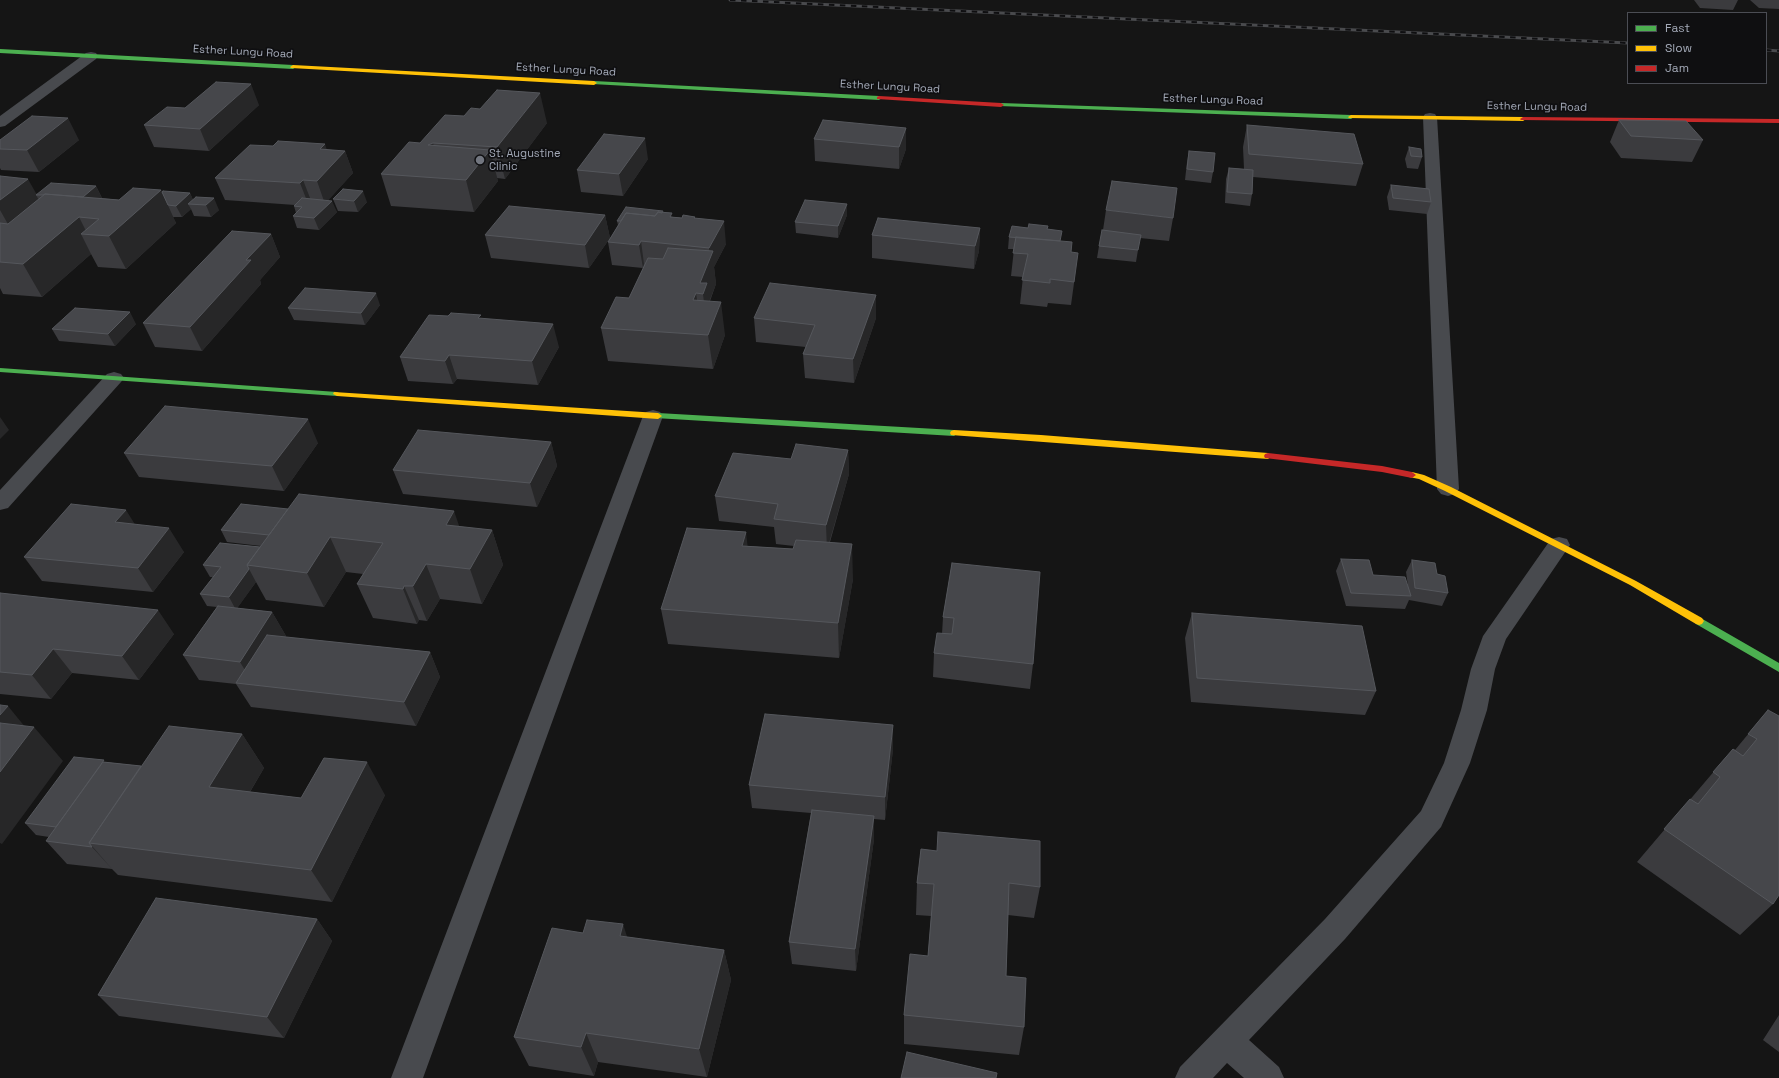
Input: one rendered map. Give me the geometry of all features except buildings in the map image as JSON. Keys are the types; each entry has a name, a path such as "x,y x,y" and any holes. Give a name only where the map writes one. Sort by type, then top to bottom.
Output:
{"street":[{"name":"Esther Lungu Road","path":"0,51 1037,107 1430,117 1779,122"},
{"path":"0,123 91,56"},
{"path":"1430,117 1448,489"},
{"path":"0,370 653,416 1041,438 1268,456 1382,468 1421,477 1448,489 1633,583 1779,668"},
{"path":"0,504 114,378"},
{"path":"407,1078 653,416"},
{"path":"1192,1078 1335,929 1431,819 1457,763 1474,710 1483,669 1495,636 1559,545"},
{"path":"1226,1041 1268,1078"}],"railway":[{"path":"730,0 1627,43"},
{"path":"1767,50 1779,51"}],"traffic: fast":[{"path":"0,51 293,67"},
{"path":"594,83 879,98"},
{"path":"1001,105 1351,117"},
{"path":"0,370 337,394"},
{"path":"658,416 954,433"},
{"path":"1699,621 1779,668"}],"traffic: slow":[{"path":"293,67 594,83"},
{"path":"1351,117 1523,119"},
{"path":"337,394 658,416"},
{"path":"954,433 1041,438 1268,456"},
{"path":"1412,475 1421,477 1448,489 1633,583 1699,621"}],"traffic: jam":[{"path":"879,98 1001,105"},
{"path":"1523,119 1779,121"},
{"path":"1268,456 1382,469 1412,475"}],"place":[{"name":"St. Augustine Clinic","path":"480,160"}]}
